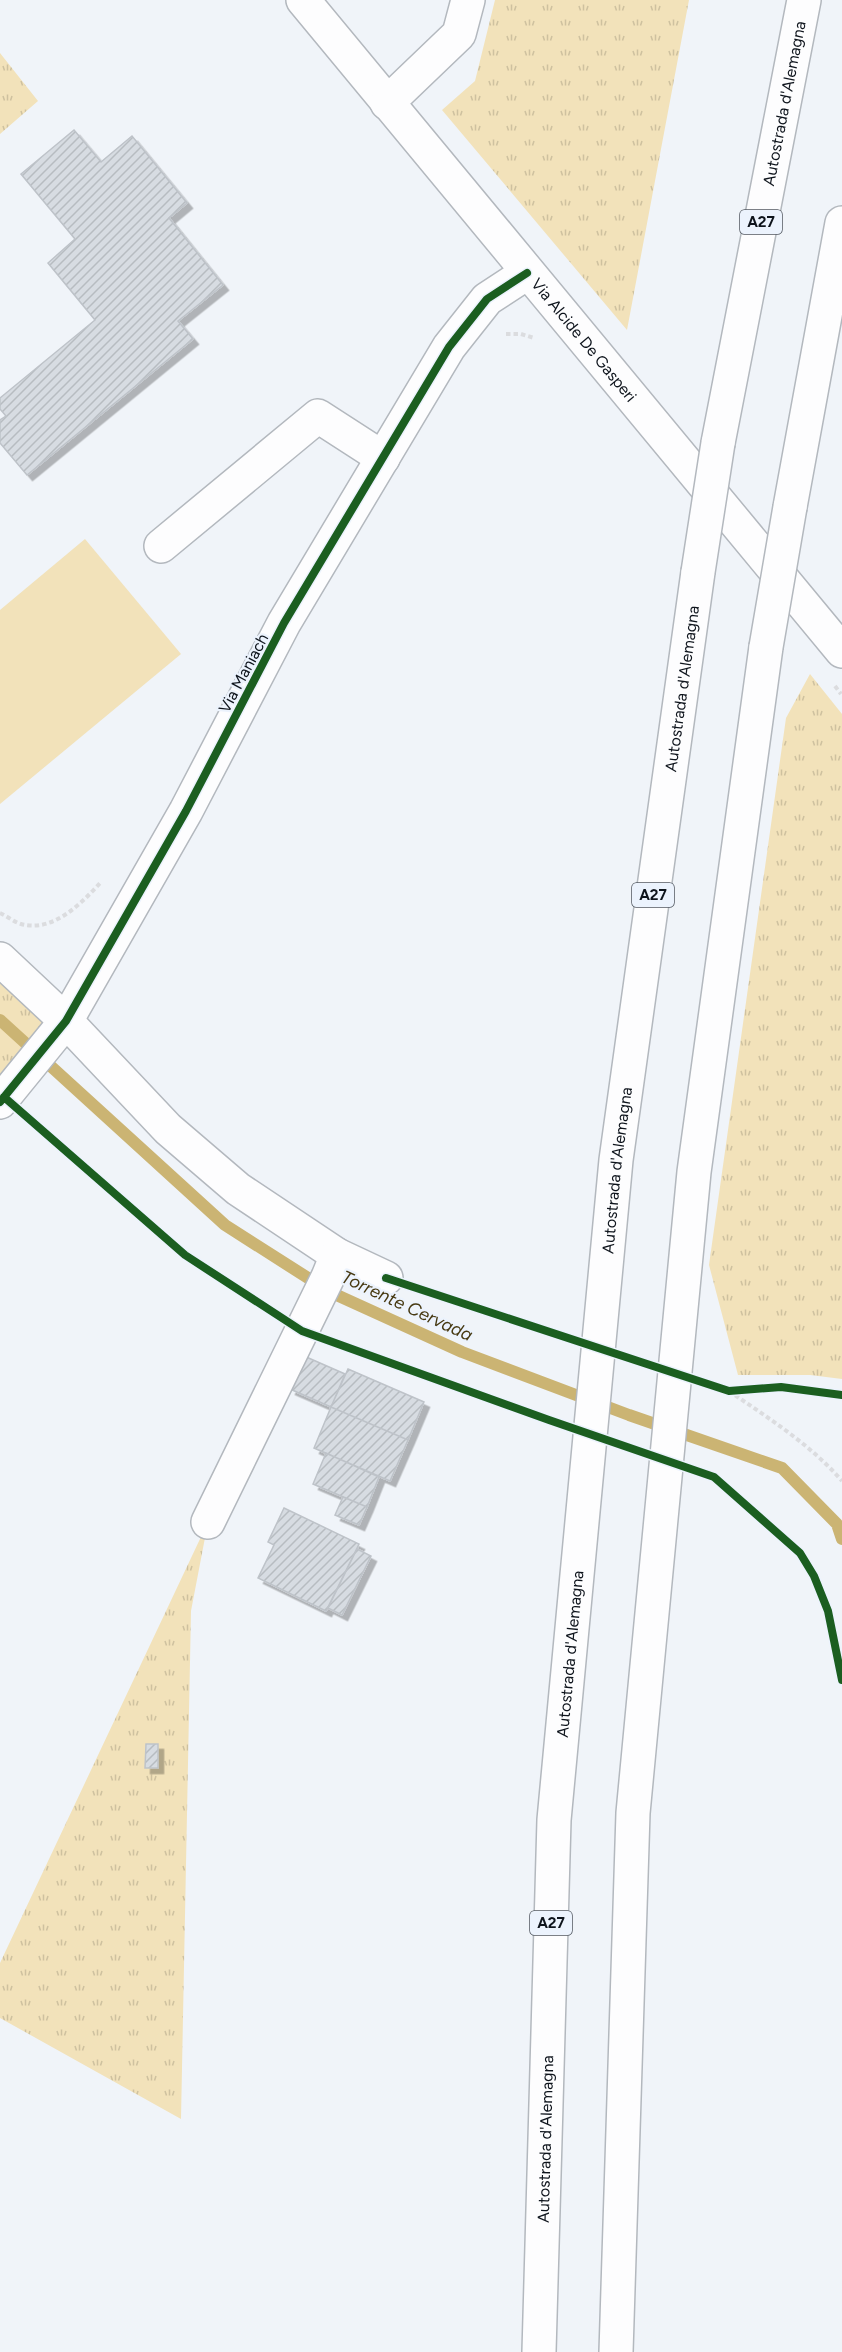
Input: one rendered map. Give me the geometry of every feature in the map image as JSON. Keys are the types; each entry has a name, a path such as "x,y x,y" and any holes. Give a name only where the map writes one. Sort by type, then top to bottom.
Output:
{"main road":[{"name":"Via Alcide De Gasperi","path":"303,0 842,651"},
{"path":"387,103 459,34 468,0"},
{"name":"Autostrada d'Alemagna","path":"539,2352 554,1820 619,1136 718,443 804,0"},
{"path":"616,2352 633,1813 694,1172 766,647 842,223"},
{"name":"Via Maniach","path":"8,1093 58,1031 186,811 284,623 449,347 487,299 527,273"},
{"path":"161,546 318,416 383,458"},
{"path":"0,959 58,1031 238,1189 332,1266 386,1278"},
{"path":"208,1522 332,1266"}],"path":[{"path":"718,1387 729,1391 783,1428 827,1464 842,1481"},
{"path":"729,1391 739,1390"}],"green space":[{"path":"495,0 689,0 627,330 442,110 475,81"},
{"path":"0,53 38,101 0,134"},
{"path":"85,539 181,654 0,804 0,610"},
{"path":"810,674 842,714 842,1379 810,1375 738,1375 709,1265 786,718"},
{"path":"0,959 66,1021 0,1093"},
{"path":"208,1522 191,1611 181,2119 0,2018 0,1963"}],"building":[{"path":"74,130 101,162 132,136 187,203 169,218 223,285 178,321 193,339 27,475 0,443 0,420 6,416 0,409 0,398 95,320 48,263 75,239 21,174"},
{"path":"304,1356 345,1374 331,1407 290,1389"},
{"path":"348,1369 424,1402 408,1440 331,1407"},
{"path":"331,1407 408,1440 390,1481 314,1448"},
{"path":"326,1453 379,1477 367,1507 313,1484"},
{"path":"343,1497 367,1507 359,1525 335,1515"},
{"path":"284,1508 359,1544 326,1611 258,1578 274,1545 268,1542"},
{"path":"357,1549 371,1556 342,1615 328,1608"},
{"path":"146,1744 158,1744 158,1768 145,1768"}],"waterway":[{"name":"Torrente Cervada","path":"0,1020 225,1225 330,1292 462,1352 629,1415 782,1468 837,1524 842,1539"}],"cycle path":[{"path":"0,1102 66,1021 186,811 284,623 449,347 487,299 527,273"},
{"path":"4,1097 185,1255 302,1331 714,1477 800,1553 814,1576 828,1611 842,1680"},
{"path":"386,1278 729,1391 781,1387 842,1395"}]}
